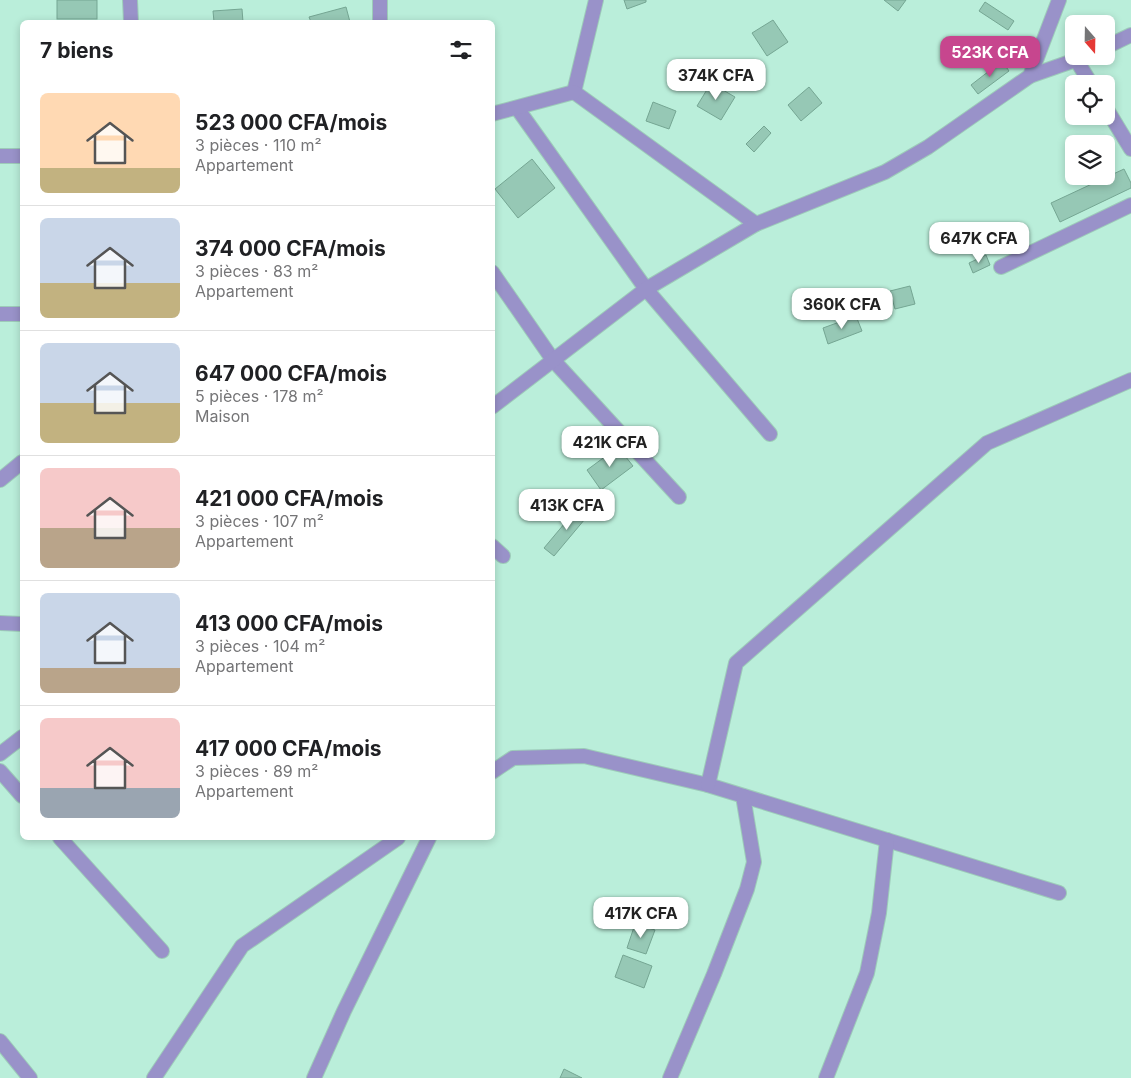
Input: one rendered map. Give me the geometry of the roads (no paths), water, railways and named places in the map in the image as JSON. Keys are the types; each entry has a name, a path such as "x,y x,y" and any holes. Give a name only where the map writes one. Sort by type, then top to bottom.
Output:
{"street":[{"path":"130,0 130,20"},
{"path":"380,0 380,20"},
{"path":"574,92 596,0"},
{"path":"1030,76 1060,0"},
{"path":"1115,43 1131,35"},
{"path":"495,405 646,289 756,224 885,172 928,147 1030,76 1065,64"},
{"path":"495,113 574,92"},
{"path":"574,92 756,224"},
{"path":"517,108 646,289 770,434"},
{"path":"1115,123 1131,149"},
{"path":"0,156 20,156"},
{"path":"1001,267 1131,206"},
{"path":"495,276 553,360 679,497"},
{"path":"0,314 20,314"},
{"path":"708,785 736,663 987,443 1131,380"},
{"path":"0,480 20,464"},
{"path":"495,549 503,556"},
{"path":"0,623 20,624"},
{"path":"0,754 20,739"},
{"path":"495,770 513,758 584,756 708,785 1058,893"},
{"path":"0,771 20,794"},
{"path":"670,1078 714,974 747,889 754,862 744,796"},
{"path":"62,840 162,950"},
{"path":"154,1078 242,946 395,840"},
{"path":"314,1078 344,1010 428,840"},
{"path":"826,1078 867,973 878,913 887,840"},
{"path":"0,1041 30,1078"}]}
